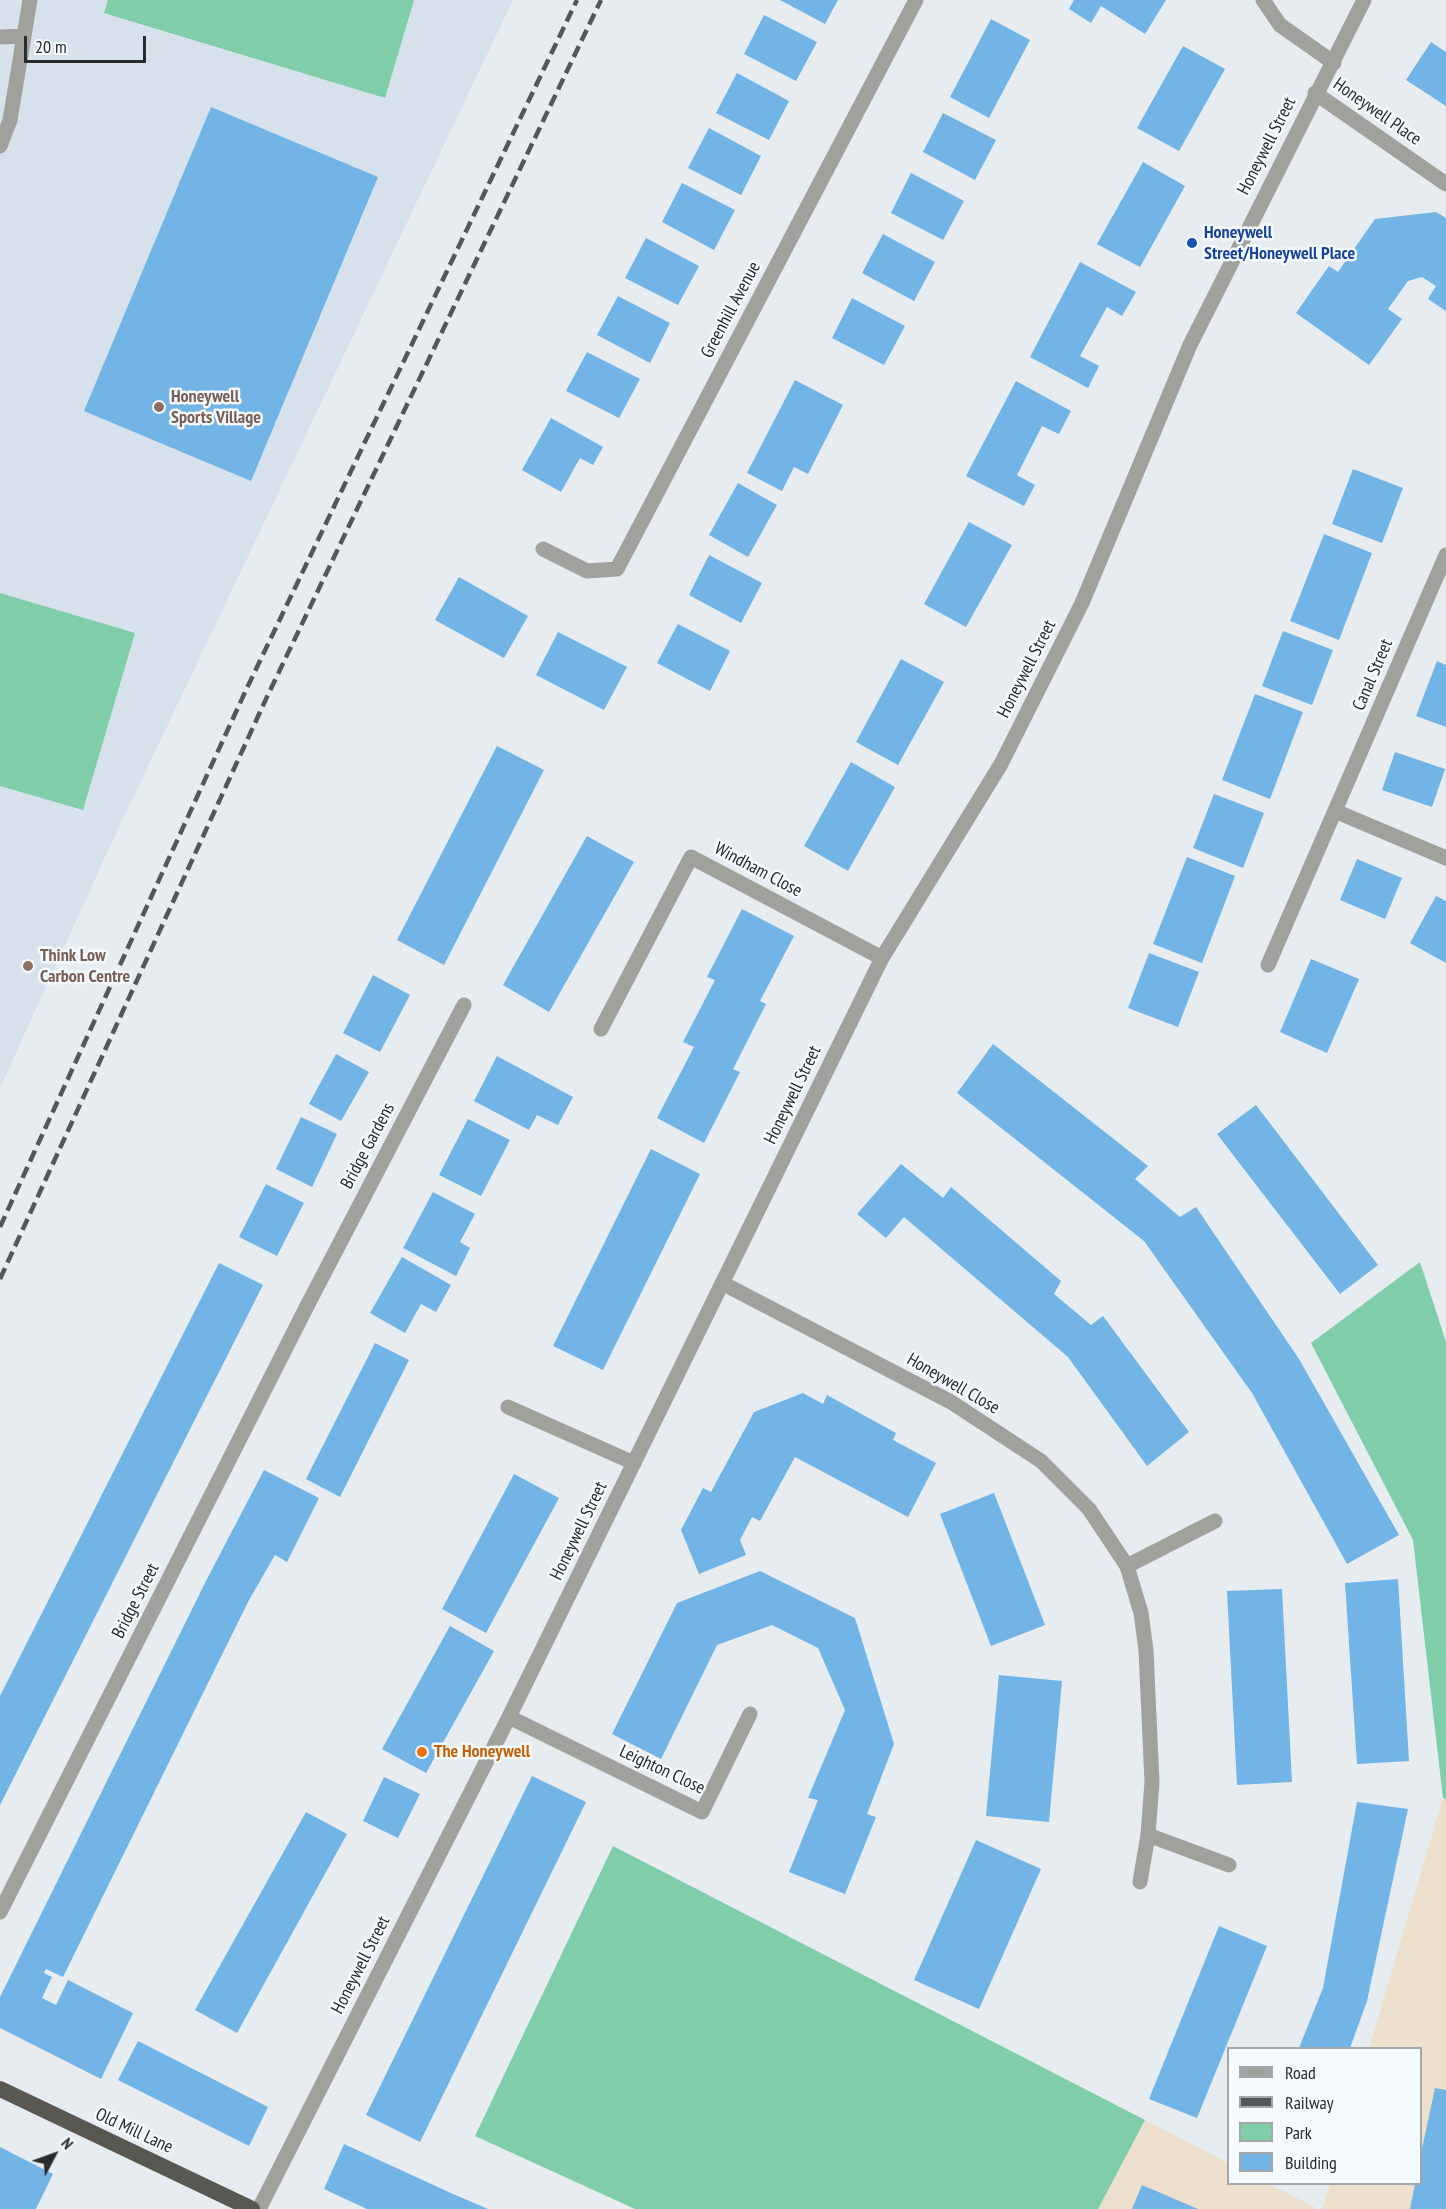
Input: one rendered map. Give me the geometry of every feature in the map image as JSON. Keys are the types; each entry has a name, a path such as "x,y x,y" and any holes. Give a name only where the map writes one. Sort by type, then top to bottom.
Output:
{"highway":[{"name":"Old Mill Lane","path":"0,2089 252,2209"}],"street":[{"path":"0,146 10,120 30,0"},
{"name":"Greenhill Avenue","path":"543,549 587,571 616,569 916,0"},
{"path":"1263,0 1280,25 1334,63"},
{"name":"Honeywell Street","path":"259,2209 509,1717 882,958 1001,764 1082,603 1190,345 1315,93 1334,63 1364,0"},
{"path":"0,37 24,36"},
{"name":"Honeywell Place","path":"1315,93 1446,184"},
{"name":"Canal Street","path":"1268,965 1446,555"},
{"path":"1335,811 1446,858"},
{"name":"Windham Close","path":"602,1029 691,857 882,958"},
{"name":"Bridge Gardens","path":"307,1306 464,1005"},
{"name":"Honeywell Close","path":"722,1283 951,1402 1041,1461 1089,1509 1127,1566 1141,1613 1146,1650 1152,1782 1148,1835 1140,1882"},
{"name":"Bridge Street","path":"0,1912 307,1306"},
{"path":"508,1407 634,1463"},
{"path":"1127,1566 1215,1521"},
{"name":"Leighton Close","path":"509,1717 702,1812 750,1714"},
{"path":"1148,1835 1229,1865"}],"shaded area":[{"name":"Honeywell Sports Village","path":"0,0 513,0 111,844 0,1088"},
{"path":"1443,1798 1446,1799 1446,2209 1322,2209 1330,2185 1422,2185 1422,2047 1369,2047"},
{"path":"1145,2120 1227,2162 1227,2185 1271,2185 1318,2209 1098,2209"}],"green space":[{"path":"108,0 414,0 385,98 104,13"},
{"path":"0,593 135,633 83,810 0,786"},
{"path":"1420,1262 1446,1342 1446,1799 1443,1798 1413,1540 1311,1343"},
{"path":"613,1846 1145,2120 1098,2209 635,2209 475,2136"}],"building":[{"path":"780,0 838,0 825,24"},
{"path":"1074,0 1166,0 1145,34 1101,6 1091,23 1069,9"},
{"path":"764,15 817,42 796,81 744,54"},
{"path":"991,19 1030,40 989,118 950,97"},
{"path":"1431,42 1446,52 1446,106 1406,80"},
{"path":"1183,46 1225,69 1179,151 1137,128"},
{"path":"737,73 789,101 769,140 716,113"},
{"path":"211,107 378,177 251,481 84,411"},
{"path":"943,113 996,140 975,180 923,152"},
{"path":"709,128 761,156 741,195 688,168"},
{"path":"1143,162 1185,186 1140,267 1097,244"},
{"path":"911,173 964,201 943,240 891,213"},
{"path":"682,183 735,210 714,250 662,222"},
{"path":"1436,212 1446,218 1446,311 1428,299 1436,286 1422,277 1408,281 1388,309 1402,319 1369,365 1296,313 1329,266 1338,272 1375,219"},
{"path":"883,234 935,262 914,301 862,273"},
{"path":"646,238 699,266 678,305 625,278"},
{"path":"1080,262 1136,292 1122,316 1107,307 1080,356 1099,366 1088,388 1030,357"},
{"path":"618,296 670,323 650,363 597,335"},
{"path":"852,298 905,326 884,365 832,338"},
{"path":"587,352 640,379 619,418 566,391"},
{"path":"795,380 843,405 808,474 794,467 782,491 747,473"},
{"path":"1016,381 1071,411 1059,434 1042,426 1017,475 1035,485 1024,506 966,476"},
{"path":"551,418 603,447 593,465 580,458 561,492 522,470"},
{"path":"1353,469 1403,488 1382,543 1332,524"},
{"path":"738,483 777,505 748,557 709,535"},
{"path":"969,522 1012,545 966,627 924,604"},
{"path":"1324,534 1372,553 1339,640 1290,621"},
{"path":"709,555 762,583 741,623 689,595"},
{"path":"459,577 528,616 504,658 435,620"},
{"path":"678,624 730,651 710,691 657,663"},
{"path":"1283,631 1333,650 1312,705 1262,686"},
{"path":"558,632 627,667 604,710 536,675"},
{"path":"901,659 944,682 898,765 856,742"},
{"path":"1437,661 1446,665 1446,727 1416,716"},
{"path":"1255,694 1303,712 1270,799 1222,780"},
{"path":"497,746 544,770 444,965 397,940"},
{"path":"1395,752 1445,769 1432,807 1382,790"},
{"path":"851,762 895,787 848,871 804,846"},
{"path":"1214,794 1264,813 1243,868 1193,848"},
{"path":"587,836 634,862 549,1012 503,985"},
{"path":"1187,857 1235,876 1202,963 1153,944"},
{"path":"1357,859 1402,878 1385,919 1340,900"},
{"path":"1436,896 1446,901 1446,963 1410,943"},
{"path":"742,909 794,936 760,1001 766,1004 733,1069 740,1072 704,1143 657,1118 694,1047 683,1042 715,980 707,977"},
{"path":"1149,953 1199,972 1178,1027 1128,1008"},
{"path":"1311,959 1359,979 1327,1053 1280,1032"},
{"path":"373,975 410,995 380,1052 343,1033"},
{"path":"993,1044 1148,1166 1135,1179 1180,1217 1196,1207 1299,1359 1399,1535 1347,1564 1252,1393 1144,1241 957,1093"},
{"path":"336,1054 369,1072 341,1121 309,1104"},
{"path":"497,1056 573,1097 558,1125 537,1115 529,1130 474,1101"},
{"path":"1256,1105 1378,1265 1340,1294 1217,1134"},
{"path":"301,1117 337,1134 312,1187 276,1169"},
{"path":"468,1119 510,1140 481,1196 439,1175"},
{"path":"651,1149 700,1174 603,1370 553,1346"},
{"path":"901,1164 943,1198 951,1187 1061,1281 1054,1294 1091,1325 1103,1316 1189,1432 1147,1466 1068,1357 904,1217 886,1238 857,1214"},
{"path":"266,1184 304,1203 277,1256 239,1237"},
{"path":"433,1192 475,1214 460,1242 470,1248 456,1276 403,1248"},
{"path":"402,1257 451,1285 436,1312 421,1304 405,1333 370,1313"},
{"path":"219,1263 263,1285 0,1805 0,1696"},
{"path":"375,1343 409,1360 340,1497 306,1479"},
{"path":"803,1393 823,1404 827,1395 896,1433 893,1440 936,1463 908,1517 795,1457 760,1521 752,1517 740,1540 746,1555 699,1574 681,1530 703,1488 711,1492 754,1412"},
{"path":"264,1470 319,1498 287,1562 275,1555 249,1600 63,1977 46,1969 44,1973 52,1977 42,1998 56,2005 68,1980 133,2013 101,2079 0,2028 0,1997 207,1579"},
{"path":"514,1474 559,1498 486,1633 442,1609"},
{"path":"994,1493 1045,1625 991,1646 940,1514"},
{"path":"760,1571 855,1618 894,1744 867,1814 876,1817 845,1894 789,1872 818,1800 808,1798 845,1710 818,1648 772,1625 717,1645 661,1759 612,1734 677,1603"},
{"path":"1398,1579 1409,1761 1357,1764 1345,1583"},
{"path":"1282,1589 1292,1782 1237,1785 1227,1591"},
{"path":"450,1626 494,1651 426,1773 382,1749"},
{"path":"999,1675 1062,1681 1049,1822 986,1816"},
{"path":"532,1776 586,1802 420,2142 366,2115"},
{"path":"384,1777 420,1794 398,1838 363,1821"},
{"path":"1357,1802 1408,1809 1367,2001 1350,2047 1299,2047 1323,1988"},
{"path":"306,1812 347,1834 237,2033 195,2010"},
{"path":"976,1840 1041,1869 979,2009 914,1980"},
{"path":"1219,1926 1267,1946 1197,2118 1149,2099"},
{"path":"138,2041 268,2107 249,2146 118,2080"},
{"path":"1435,2088 1446,2090 1446,2209 1410,2209 1415,2185 1422,2185 1422,2149"},
{"path":"344,2144 488,2209 367,2209 324,2189"},
{"path":"0,2147 53,2174 36,2209 0,2209"},
{"path":"1142,2185 1198,2209 1132,2209"}],"railway":[{"path":"0,1227 246,690 577,0"},
{"path":"0,1279 266,699 601,0"}],"place":[{"name":"Honeywell Street/Honeywell Place","path":"1192,243"},
{"name":"Honeywell Sports Village","path":"159,407"},
{"name":"Think Low Carbon Centre","path":"28,966"},
{"name":"The Honeywell","path":"422,1752"}]}
